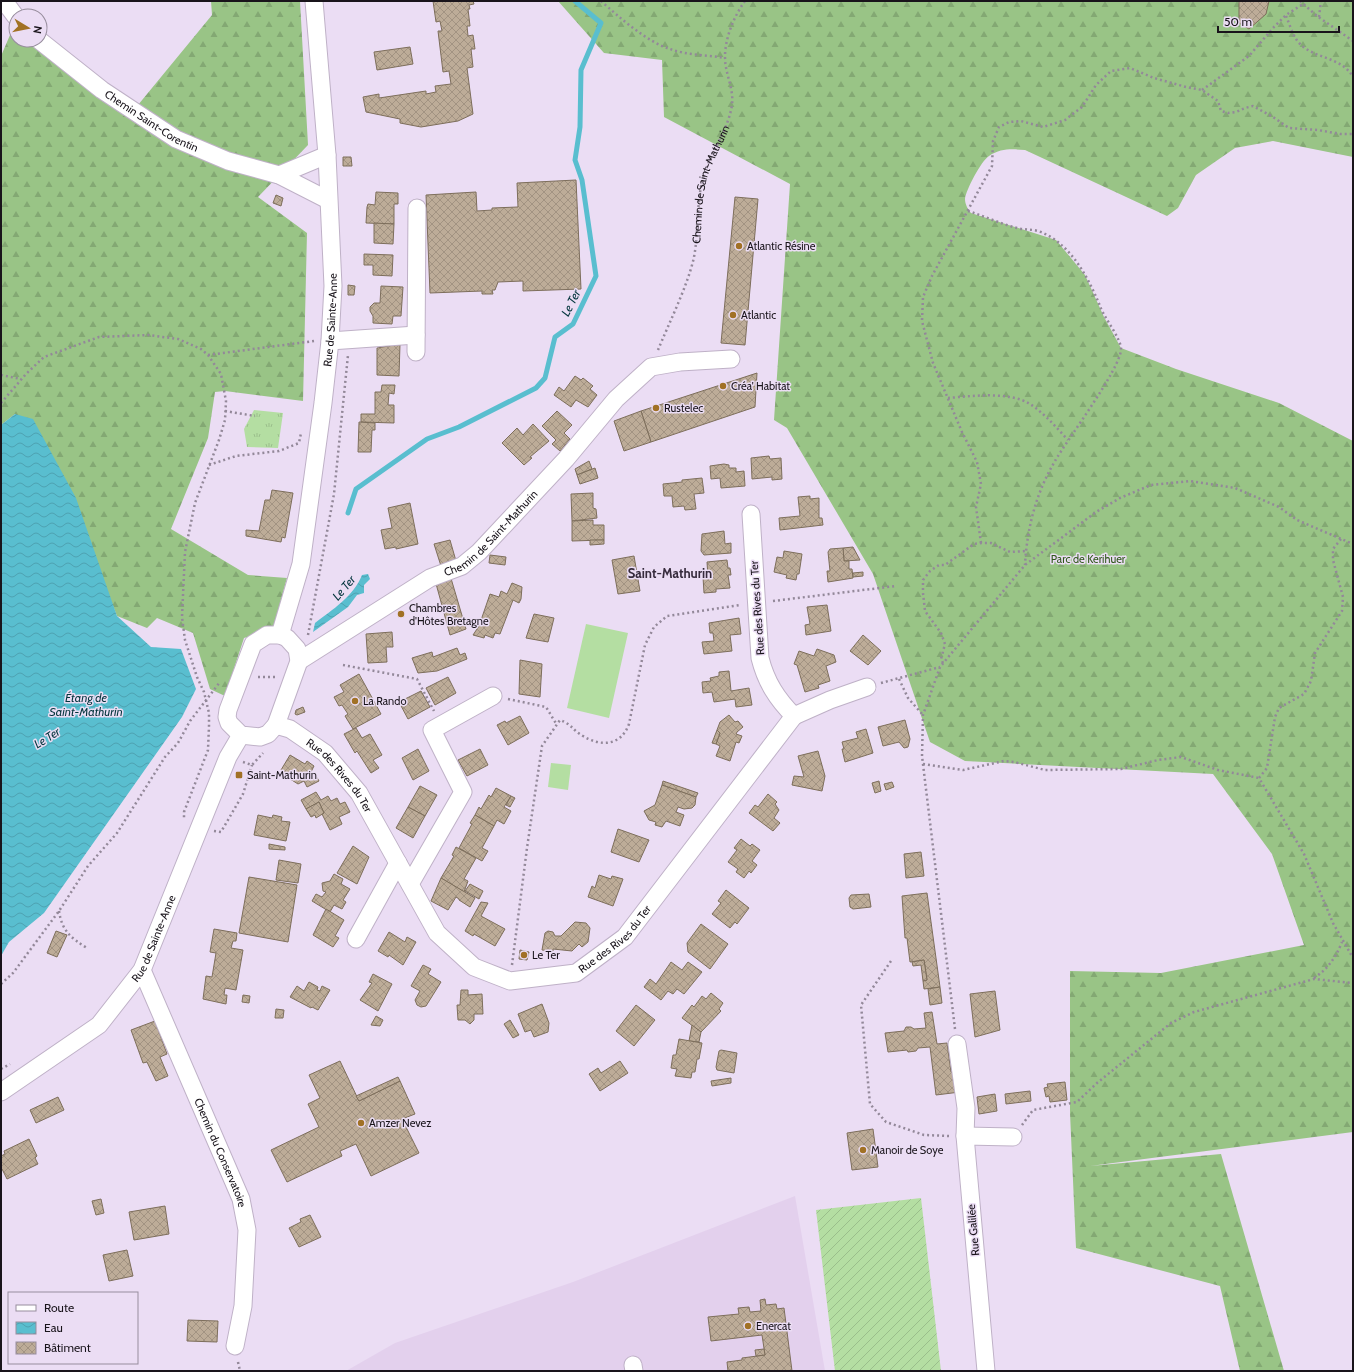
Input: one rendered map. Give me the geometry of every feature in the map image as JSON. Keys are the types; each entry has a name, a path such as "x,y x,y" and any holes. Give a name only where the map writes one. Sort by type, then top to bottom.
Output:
{"street":[{"name":"Rue de Sainte-Anne","path":"280,635 301,564 325,388 322,341 332,286 327,155 314,1"},
{"name":"Chemin Saint-Corentin","path":"48,47 102,90 176,139 228,161 279,175 328,200"},
{"path":"279,175 327,155"},
{"path":"416,352 417,208"},
{"path":"322,341 416,335"},
{"path":"651,367 680,362 731,359"},
{"name":"Chemin de Saint-Mathurin","path":"304,658 430,578 462,566 479,552 566,459 616,399 651,367"},
{"name":"Rue des Rives du Ter","path":"751,514 760,658 766,679 785,707 794,716"},
{"path":"267,635 280,635 287,638 294,644 304,658 276,724 268,734 260,737 241,735 232,728 227,717 241,673 253,644 267,635"},
{"name":"Rue des Rives du Ter","path":"276,724 290,729 325,753 359,792 437,933 474,967 510,982 576,973 625,937 794,716 830,700 867,687"},
{"path":"410,884 463,792 432,730 493,696"},
{"name":"Rue de Sainte-Anne","path":"1,1092 99,1025 142,970 228,757 241,735"},
{"path":"356,939 398,863"},
{"name":"Chemin du Conservatoire","path":"142,970 241,1199 247,1230 243,1306 235,1346"},
{"name":"Rue Galilée","path":"957,1044 966,1108 965,1136 986,1371"},
{"path":"965,1136 1013,1137"}],"path":[{"path":"601,1 661,46 671,50 725,58"},
{"name":"Chemin de Saint-Mathurin","path":"651,367 690,270 695,247 698,204 703,178 729,118 732,104 732,90 725,58 730,30 740,8 745,1"},
{"path":"1300,1 1319,18 1353,41"},
{"path":"1319,18 1321,1"},
{"path":"1202,90 1249,56 1273,28 1286,16 1303,4"},
{"path":"1286,16 1296,39 1301,45 1314,54 1340,63 1353,77"},
{"path":"981,543 976,507 981,484 977,462 962,432 932,362 922,321 924,297 932,276 992,166 993,141 999,127 1008,122 1021,121 1043,127 1064,120 1082,107 1096,85 1111,71 1130,68 1154,78 1186,88 1202,90 1218,101 1221,111 1228,113 1253,106 1289,128 1318,130 1340,134 1353,134"},
{"path":"968,211 1017,228 1038,231 1056,240 1078,264 1087,278 1104,317 1118,339 1121,348 1119,358 1068,440 1038,493 1027,538 1025,565"},
{"path":"1,403 44,357 99,337 135,335 178,339 194,345 208,355 221,374 225,391 225,411 219,440 196,502 185,552 182,617 185,640 197,677 204,692 209,713 208,750 184,812 184,826"},
{"path":"304,658 334,494 348,366 349,340"},
{"path":"312,348 322,341"},
{"path":"208,355 322,341"},
{"path":"1,375 21,380"},
{"path":"948,398 983,395 1009,397 1029,403 1052,422 1068,440"},
{"path":"225,411 255,416"},
{"path":"209,466 236,456 288,448 299,443 302,429"},
{"path":"957,1044 923,764 923,715 940,667 943,663 1025,565 1096,512 1120,498 1151,485 1190,481 1235,488 1279,507 1297,520 1353,544"},
{"path":"1259,778 1267,768 1275,717 1279,708 1304,694 1311,681 1316,653 1342,611 1343,597 1333,560 1333,548 1341,539"},
{"path":"943,663 941,659 945,644 941,633 924,611 923,580 930,571 939,565 945,565 974,544 991,543 1010,552 1026,551"},
{"path":"510,982 542,746 560,720 570,724 575,731 594,742 604,743 616,741 625,735 629,724 645,645 654,627 667,616 756,603 896,586"},
{"path":"343,665 417,679 432,706"},
{"path":"895,680 940,667"},
{"path":"899,679 908,698 923,715"},
{"path":"493,696 546,707 557,724"},
{"path":"1,984 13,973 59,911 88,866 117,833 165,757 178,743 190,720 205,700"},
{"path":"923,764 963,770 1004,761 1045,770 1121,769 1158,760 1181,757 1218,770 1259,778 1304,854 1342,941 1353,958"},
{"path":"59,911 65,931 73,939 87,948"},
{"path":"1314,979 1324,971 1337,955 1342,941"},
{"path":"891,961 861,1005 870,1104 886,1122 924,1135 965,1136"},
{"path":"1013,1137 1033,1110 1077,1102 1097,1083 1171,1023 1194,1012 1314,979 1353,983"},
{"path":"1,1069 14,1061"}],"shaded area":[{"path":"795,1196 825,1371 346,1371 395,1343 573,1282"}],"green space":[{"path":"211,1 300,1 308,145 258,197 307,233 303,401 225,391 215,392 208,438 171,529 248,575 287,578 273,629 244,638 225,696 210,689 193,633 157,618 147,628 117,616 103,580 15,414 1,425 1,56 8,40 8,48 45,48 138,105 212,15"},
{"name":"Parc de Kerihuer","path":"558,1 1353,1 1353,157 1273,141 1235,148 1196,175 1178,208 1167,216 1025,150 1016,149 993,153 989,156 974,176 965,199 967,207 971,213 1056,240 1085,275 1104,317 1121,348 1176,369 1279,403 1353,441 1353,1132 1090,1166 1221,1154 1284,1371 1240,1371 1220,1286 1076,1248 1070,1113 1070,971 1161,973 1304,945 1272,854 1213,774 965,761 930,742 873,574 787,428 774,420 790,184 664,117 662,60 604,53"},
{"path":"254,410 283,413 278,448 247,447 244,429"},
{"path":"586,624 628,633 609,718 567,708"},
{"path":"551,763 571,765 568,790 548,787"},
{"path":"921,1198 941,1371 835,1371 816,1210"}],"water":[{"name":"Étang de Saint-Mathurin","path":"15,414 33,419 76,498 117,616 151,647 181,649 196,689 182,717 44,913 9,942 1,956 1,425"},
{"path":"368,574 370,579 364,585 364,593 357,595 348,607 313,632 315,623 335,608 354,590 362,575"}],"building":[{"path":"433,1 473,1 474,4 469,5 470,9 468,9 470,26 467,26 468,36 473,35 475,49 471,49 473,67 467,68 473,114 458,121 421,127 400,123 400,119 366,112 363,97 379,94 379,98 426,91 426,94 436,92 435,86 451,84 449,71 443,72 438,31 442,31 440,21 436,22"},
{"path":"1239,1 1269,1 1266,14 1249,29 1239,23"},
{"path":"410,47 413,64 377,70 374,52"},
{"path":"343,157 351,157 352,166 343,166"},
{"path":"576,180 581,289 523,291 523,281 498,282 495,290 492,290 493,294 482,294 482,291 430,293 426,195 476,192 477,211 492,210 492,208 518,207 517,183"},
{"path":"376,192 398,193 398,204 394,204 394,224 366,223 367,207 368,204 375,205"},
{"path":"276,195 283,198 281,206 273,203"},
{"path":"735,197 758,199 745,345 721,343"},
{"path":"374,223 394,224 393,244 374,243"},
{"path":"364,254 393,255 392,276 373,275 373,265 364,265"},
{"path":"348,285 355,286 354,295 348,295"},
{"path":"381,286 403,287 401,316 393,316 392,324 373,323 373,316 370,311 370,307 374,303 380,303"},
{"path":"400,344 399,376 377,375 377,348"},
{"path":"757,373 755,407 651,442 641,411"},
{"path":"575,376 581,380 583,378 593,386 590,389 597,395 588,407 576,400 571,407 554,395 559,387 564,391"},
{"path":"382,385 395,385 394,394 389,393 388,405 394,405 394,423 361,422 361,414 375,414 375,392 381,392"},
{"path":"557,411 572,425 564,433 570,439 560,451 552,444 556,440 542,426"},
{"path":"641,411 651,442 624,451 614,421"},
{"path":"359,422 375,423 375,430 372,430 371,452 358,452"},
{"path":"533,424 549,441 530,457 532,458 524,465 502,443 517,428 523,435"},
{"path":"769,456 770,459 781,458 782,479 772,480 772,477 752,479 751,458"},
{"path":"589,461 592,469 577,475 575,469"},
{"path":"724,464 729,465 729,468 736,468 736,472 744,471 745,486 721,488 720,478 711,479 710,466"},
{"path":"595,468 598,478 580,484 577,475"},
{"path":"702,478 704,493 694,494 696,509 685,510 684,506 673,507 672,496 664,496 663,484"},
{"path":"272,490 293,493 285,538 282,537 281,542 246,536 246,530 259,531 265,500 270,500"},
{"path":"593,493 593,508 596,509 597,518 572,521 571,494"},
{"path":"810,496 810,499 819,498 819,518 822,518 823,525 780,530 779,518 800,516 798,497"},
{"path":"410,503 418,544 396,549 396,547 385,549 381,530 392,528 388,508"},
{"path":"593,520 593,525 604,525 604,540 572,541 572,521"},
{"path":"724,531 725,544 731,543 731,553 704,555 701,551 702,534"},
{"path":"450,540 456,561 441,566 434,544"},
{"path":"590,540 604,540 604,544 590,545"},
{"path":"853,547 860,560 844,561 843,548"},
{"path":"843,548 844,561 849,561 849,569 852,569 853,578 828,582 827,571 830,571 828,552 830,549"},
{"path":"784,551 802,554 799,574 797,574 796,580 786,578 787,575 774,572 777,557 783,558"},
{"path":"490,555 506,557 505,565 489,563"},
{"path":"634,556 640,591 618,594 612,560"},
{"path":"727,560 731,575 728,575 730,588 716,589 716,592 704,593 703,577 708,577 707,562"},
{"path":"863,572 863,576 853,577 853,573"},
{"path":"450,575 466,629 450,635 435,580"},
{"path":"512,583 522,587 521,599 519,603 513,600 500,634 495,633 493,638 485,635 484,638 473,635 479,626 490,594 499,597 501,591 507,594"},
{"path":"827,605 831,631 806,635 805,625 810,624 807,607"},
{"path":"534,614 554,618 548,642 526,638"},
{"path":"739,618 741,634 730,635 732,651 704,654 702,642 714,641 713,633 710,633 709,623"},
{"path":"392,632 393,647 386,647 387,662 368,663 366,634"},
{"path":"863,635 881,651 868,665 850,651"},
{"path":"457,648 460,655 465,653 467,659 437,671 418,673 412,658 432,652 433,657"},
{"path":"817,649 834,655 836,662 826,666 830,681 818,685 819,688 805,692 797,665 794,664 799,651 814,656"},
{"path":"520,660 542,664 540,697 519,694"},
{"path":"729,671 731,691 749,688 752,705 736,707 735,699 714,702 712,692 703,693 702,682 711,681 710,678 719,676 719,672"},
{"name":"La Rando","path":"359,674 381,714 353,729 345,716 348,714 342,705 339,706 334,697 344,692 340,685"},
{"path":"448,677 456,693 435,705 426,688"},
{"path":"421,691 430,707 408,719 399,702"},
{"path":"303,707 305,712 297,715 295,714 296,710"},
{"path":"729,715 735,722 738,721 743,727 736,734 742,736 739,743 736,742 730,761 716,756 720,746 716,744 720,733 717,730 720,722"},
{"path":"520,716 529,733 508,745 497,725 505,721 506,723"},
{"path":"905,720 910,739 908,747 904,748 899,742 883,746 878,727"},
{"path":"356,728 362,738 370,734 382,755 373,760 379,768 371,773 357,751 355,753 344,734"},
{"path":"866,729 873,753 845,762 842,742 858,738 856,732"},
{"path":"717,730 720,733 716,744 712,743"},
{"path":"418,749 429,771 413,780 402,758"},
{"path":"480,749 488,765 467,776 458,760"},
{"path":"818,751 825,776 822,791 792,785 794,776 804,777 798,756"},
{"path":"290,755 305,764 307,761 314,766 310,774 315,774 319,781 307,787 304,781 298,784 287,777 289,774 281,770"},
{"path":"663,781 698,793 696,797 662,785"},
{"path":"879,781 881,791 875,793 872,783"},
{"path":"892,782 894,787 886,790 884,784"},
{"path":"662,785 696,797 695,805 692,808 684,809 678,807 676,812 684,815 680,826 666,821 662,827 655,825 656,822 649,820 644,811 655,805"},
{"path":"420,786 437,795 425,816 408,807"},
{"path":"496,788 511,796 504,807 511,811 504,824 497,820 494,826 475,815 479,807 481,809 489,795 491,797"},
{"path":"316,792 321,800 328,796 331,801 337,798 340,804 345,802 350,812 339,817 342,824 330,830 322,814 324,813 319,802 306,809 301,800"},
{"path":"768,794 777,802 775,804 779,810 774,818 780,823 773,831 749,813 755,805 758,807"},
{"path":"511,796 515,798 510,807 506,805"},
{"path":"319,802 324,813 316,818 315,815 311,817 306,809"},
{"path":"408,807 425,816 413,838 396,828"},
{"path":"258,815 272,818 273,815 282,817 281,821 290,822 286,841 254,835"},
{"path":"475,815 494,826 482,848 488,851 482,861 459,848 472,824 470,823"},
{"path":"618,829 649,840 639,862 611,852"},
{"path":"741,839 750,846 752,844 760,850 752,861 757,865 751,873 749,871 744,878 736,872 738,869 728,862 737,850 734,848"},
{"path":"269,844 285,847 285,850 269,849"},
{"path":"353,846 369,857 357,884 337,873"},
{"path":"456,847 476,858 464,879 468,881 464,892 441,878 454,856 452,855"},
{"path":"921,852 924,876 906,878 904,854"},
{"path":"279,860 301,864 298,883 276,880"},
{"path":"334,874 343,879 341,884 350,889 343,900 346,902 342,909 334,905 330,912 312,901 316,894 322,897 326,892 323,891 322,883 330,881"},
{"path":"599,875 611,879 612,876 623,879 613,906 588,897 592,886 595,888"},
{"path":"249,877 297,885 288,942 239,933"},
{"path":"441,878 475,898 470,907 456,897 448,910 431,901"},
{"path":"470,884 483,891 479,899 465,891"},
{"path":"726,890 749,908 737,924 735,922 730,928 712,914 721,903 718,901"},
{"path":"927,893 940,987 924,989 923,981 927,980 924,960 910,962 907,938 905,938 902,896"},
{"path":"869,894 871,907 853,909 850,907 849,898 851,895"},
{"path":"481,902 488,903 481,916 505,929 495,946 474,934 473,936 465,931"},
{"path":"326,909 344,920 335,936 339,938 333,947 313,935"},
{"path":"575,922 586,923 590,928 588,942 582,947 579,944 572,951 553,949 553,951 542,950 545,933 548,931 553,932 555,936 561,936"},
{"path":"701,924 728,944 710,969 688,952 687,943"},
{"path":"214,929 237,933 236,941 233,941 231,948 243,950 236,990 225,988 224,995 227,995 226,1004 203,999 206,976 212,977 216,953 210,952"},
{"path":"56,931 67,935 57,957 47,953"},
{"path":"389,932 405,942 407,937 416,942 403,965 389,955 388,957 378,951"},
{"name":"Le Ter","path":"520,950 529,952 527,960 519,959"},
{"path":"924,960 927,980 923,981 921,965 913,966 912,962"},
{"path":"671,962 682,970 688,962 702,972 684,994 677,989 673,994 668,991 661,1000 644,987 650,979 656,984"},
{"path":"423,965 431,969 428,974 441,982 426,1006 421,1007 417,1005 415,1000 420,991 411,986"},
{"path":"373,974 392,984 378,1011 360,1000 372,983 369,982"},
{"path":"309,982 318,987 317,990 320,991 322,986 330,990 318,1010 290,997 297,986 304,991"},
{"path":"940,987 942,1003 930,1005 928,989"},
{"path":"461,990 468,990 468,995 482,994 483,1014 474,1014 474,1020 470,1024 465,1020 458,1020 457,1005 460,1005"},
{"path":"995,991 1000,1030 975,1037 970,994"},
{"path":"711,993 723,1003 719,1009 721,1011 701,1032 682,1018 692,1005 694,1007 702,996 706,999"},
{"path":"243,995 250,996 249,1003 242,1002"},
{"path":"542,1004 549,1023 548,1032 534,1037 531,1030 525,1032 518,1014"},
{"path":"636,1005 655,1020 634,1046 616,1031"},
{"path":"276,1009 284,1010 283,1018 275,1018"},
{"path":"932,1012 937,1044 947,1043 951,1072 957,1072 960,1092 936,1095 930,1047 918,1048 916,1051 908,1052 907,1050 888,1052 885,1033 904,1031 906,1027 911,1027 914,1029 926,1028 924,1013"},
{"path":"376,1016 383,1020 380,1026 371,1025"},
{"path":"510,1020 519,1035 513,1038 504,1024"},
{"path":"155,1021 167,1054 160,1057 168,1076 156,1081 147,1062 143,1063 131,1030"},
{"path":"692,1025 701,1032 699,1042 689,1041"},
{"path":"679,1039 702,1043 695,1072 692,1072 691,1078 675,1076 677,1069 671,1068 673,1055 676,1055"},
{"path":"721,1050 737,1053 734,1073 717,1070 716,1067 719,1051"},
{"name":"Amzer Nevez","path":"340,1061 359,1101 400,1081 415,1114 402,1119 419,1153 371,1176 356,1144 340,1151 342,1156 287,1182 271,1150 319,1127 308,1104 320,1098 309,1075"},
{"path":"620,1061 628,1073 600,1091 589,1074 598,1068 601,1073"},
{"path":"398,1077 400,1081 359,1101 356,1096"},
{"path":"731,1078 731,1083 712,1086 711,1081"},
{"path":"1065,1082 1067,1100 1050,1102 1049,1096 1046,1097 1044,1088 1048,1087 1047,1084"},
{"path":"1030,1091 1031,1101 1006,1104 1005,1094"},
{"path":"995,1094 997,1111 979,1114 977,1097"},
{"path":"58,1097 64,1110 36,1123 30,1110"},
{"name":"Manoir de Soye","path":"873,1129 878,1167 852,1170 847,1133"},
{"path":"29,1139 37,1156 35,1158 38,1164 7,1179 2,1169 1,1170 1,1156 5,1154 4,1151"},
{"path":"101,1199 104,1213 96,1215 92,1201"},
{"path":"165,1206 169,1234 134,1240 129,1212"},
{"path":"310,1215 321,1237 299,1247 289,1228 301,1222 300,1219"},
{"path":"127,1250 133,1276 109,1281 103,1255"},
{"name":"Enercat","path":"765,1299 766,1305 776,1304 777,1309 784,1308 792,1371 728,1371 727,1362 742,1360 742,1358 765,1355 762,1335 711,1341 708,1317 739,1314 738,1308 749,1307 750,1312 761,1311 760,1300"},
{"path":"188,1320 218,1321 217,1342 187,1341"},
{"path":"764,1349 765,1355 756,1356 755,1350"}],"waterway":[{"name":"Le Ter","path":"348,513 356,489 427,439 459,427 536,388 545,378 555,337 573,324 596,276 582,180 575,160 580,127 581,70 601,23 575,1"}],"place":[{"name":"Atlantic Résine","path":"739,246"},
{"name":"Atlantic","path":"733,315"},
{"name":"Créa' Habitat","path":"723,386"},
{"name":"Rustelec","path":"656,408"},
{"name":"Chambres d'Hôtes Bretagne","path":"401,614"},
{"name":"La Rando","path":"355,701"},
{"name":"Saint-Mathurin","path":"239,775"},
{"name":"Le Ter","path":"524,955"},
{"name":"Amzer Nevez","path":"361,1123"},
{"name":"Manoir de Soye","path":"863,1150"},
{"name":"Enercat","path":"748,1326"}],"district":[{"name":"Saint-Mathurin","path":"670,573"}]}
